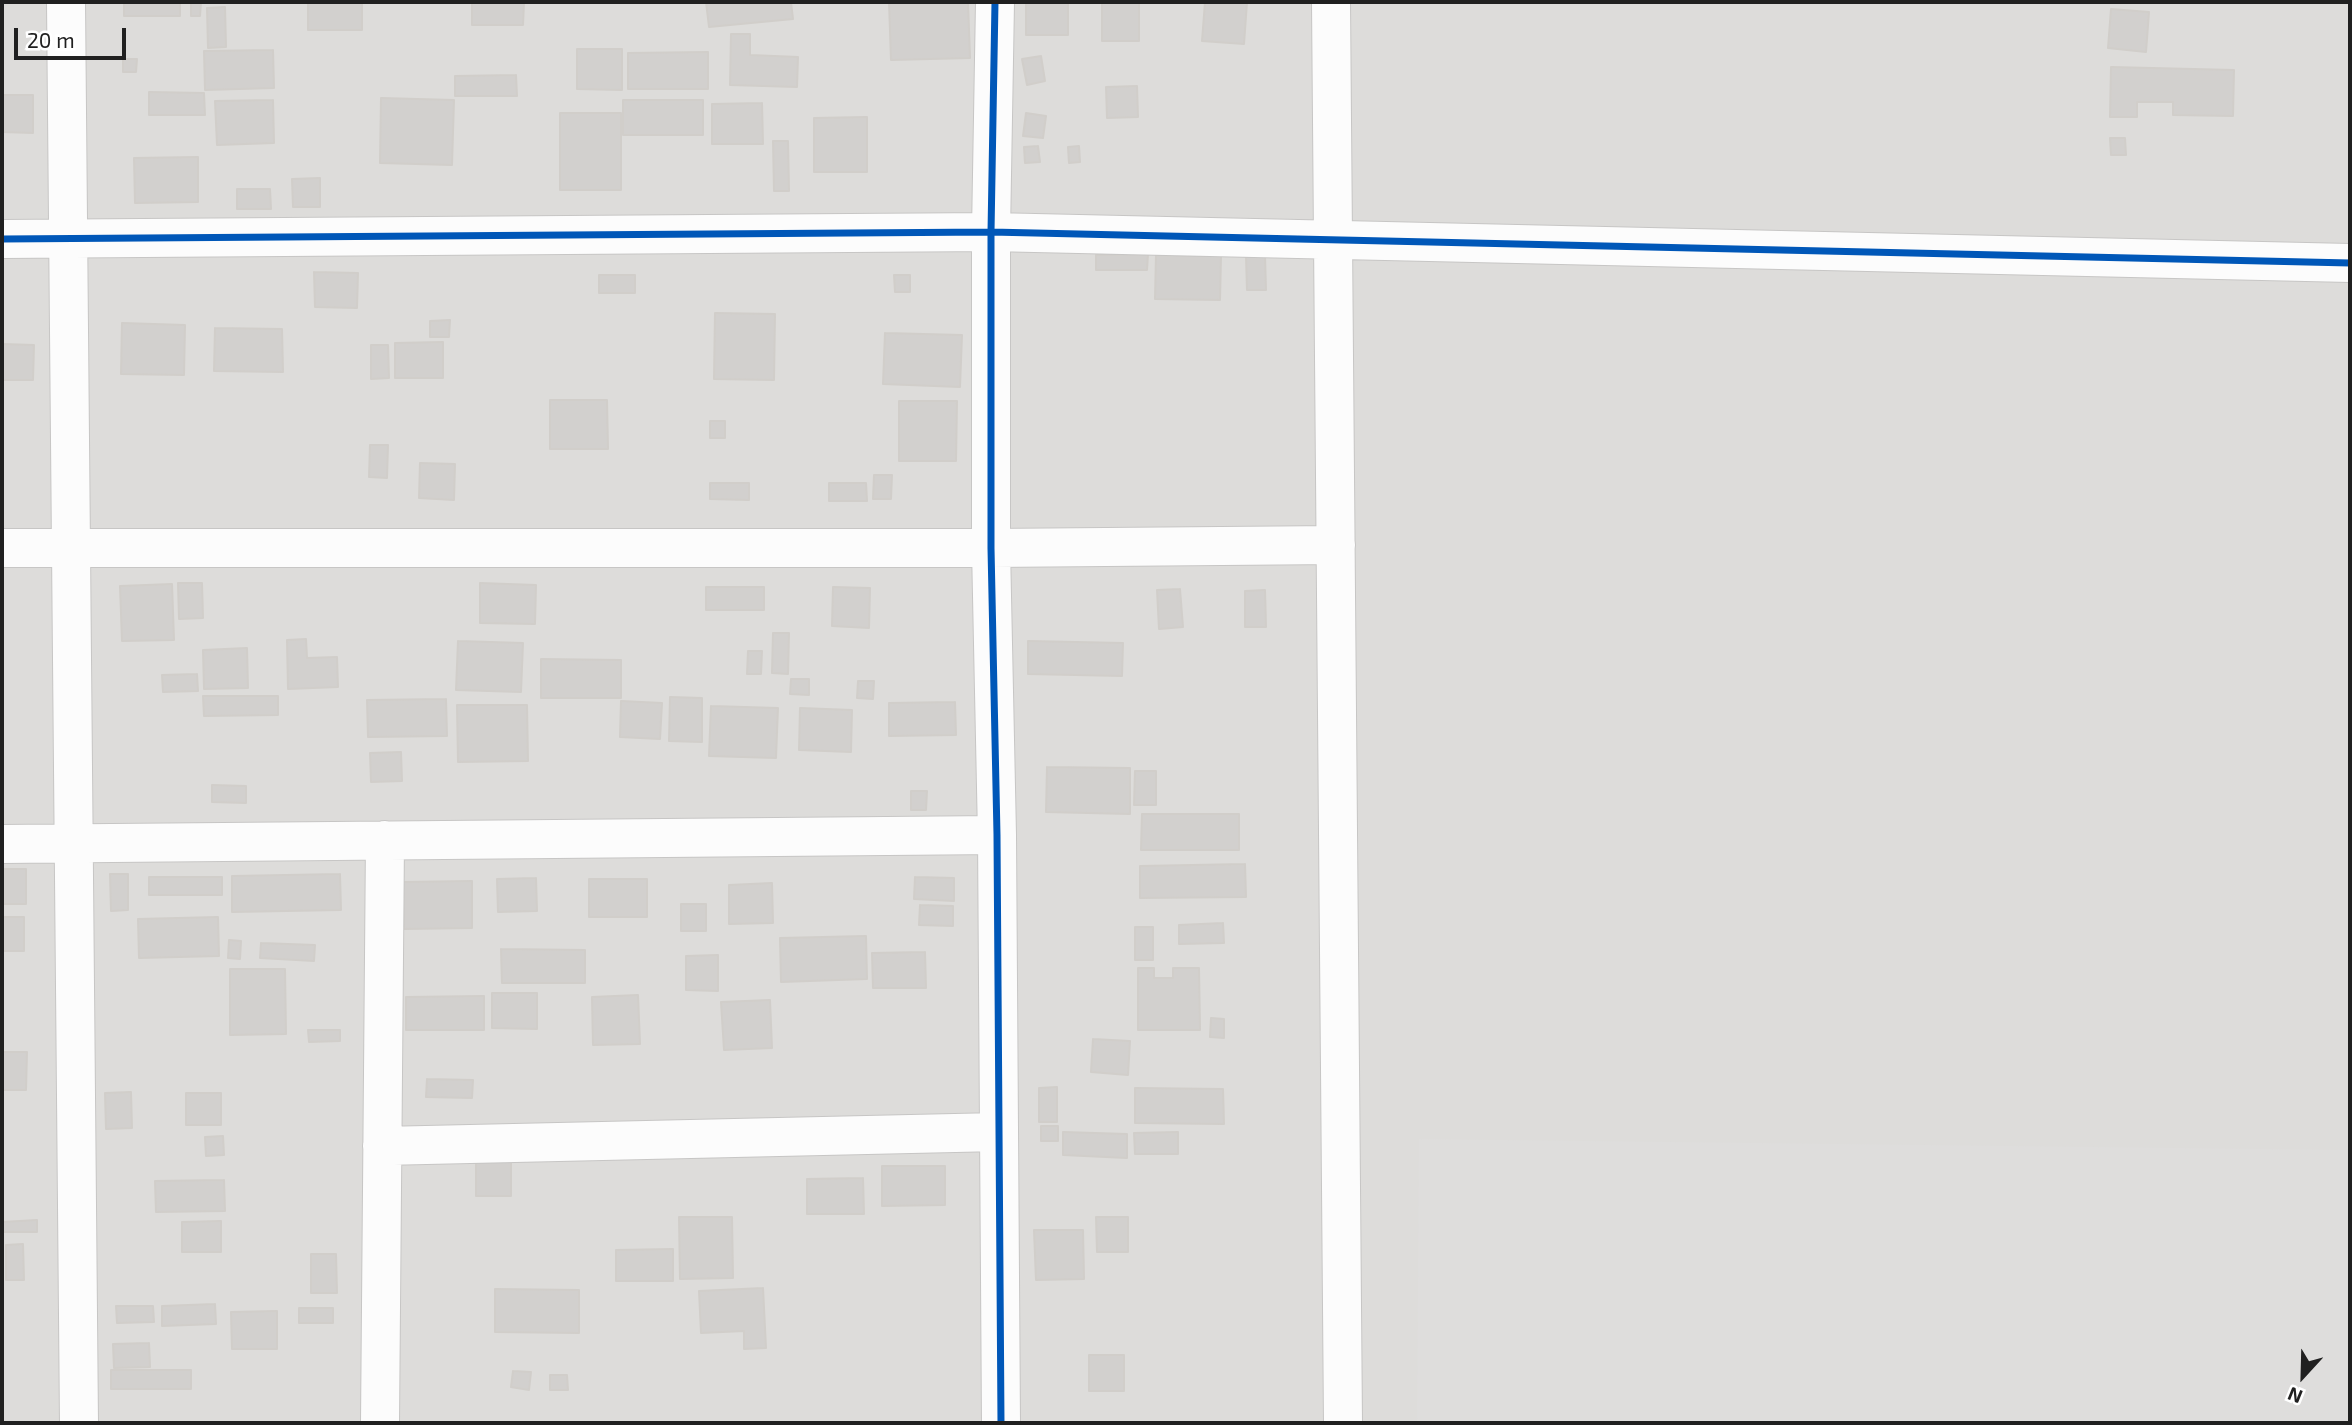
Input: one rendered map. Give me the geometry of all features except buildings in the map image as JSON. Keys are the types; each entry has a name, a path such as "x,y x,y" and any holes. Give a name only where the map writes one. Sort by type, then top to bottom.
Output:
{"street":[{"path":"66,2 79,1423"},
{"path":"995,2 991,232 991,548 1001,1423"},
{"path":"1331,2 1343,1423"},
{"path":"2,239 991,232 2350,262"},
{"path":"2,548 991,548 1336,545"},
{"path":"2,844 996,835"},
{"path":"380,1423 385,840"},
{"path":"382,1146 999,1132"}],"shaded area":[{"path":"2,2 2350,2 2350,1423 2,1423"},
{"path":"1419,1139 2350,1150 2350,1423 1417,1423"}],"cycle path":[{"path":"995,2 991,232 991,548 997,835 1001,1423"},
{"path":"2,239 991,232 2350,263"}]}
